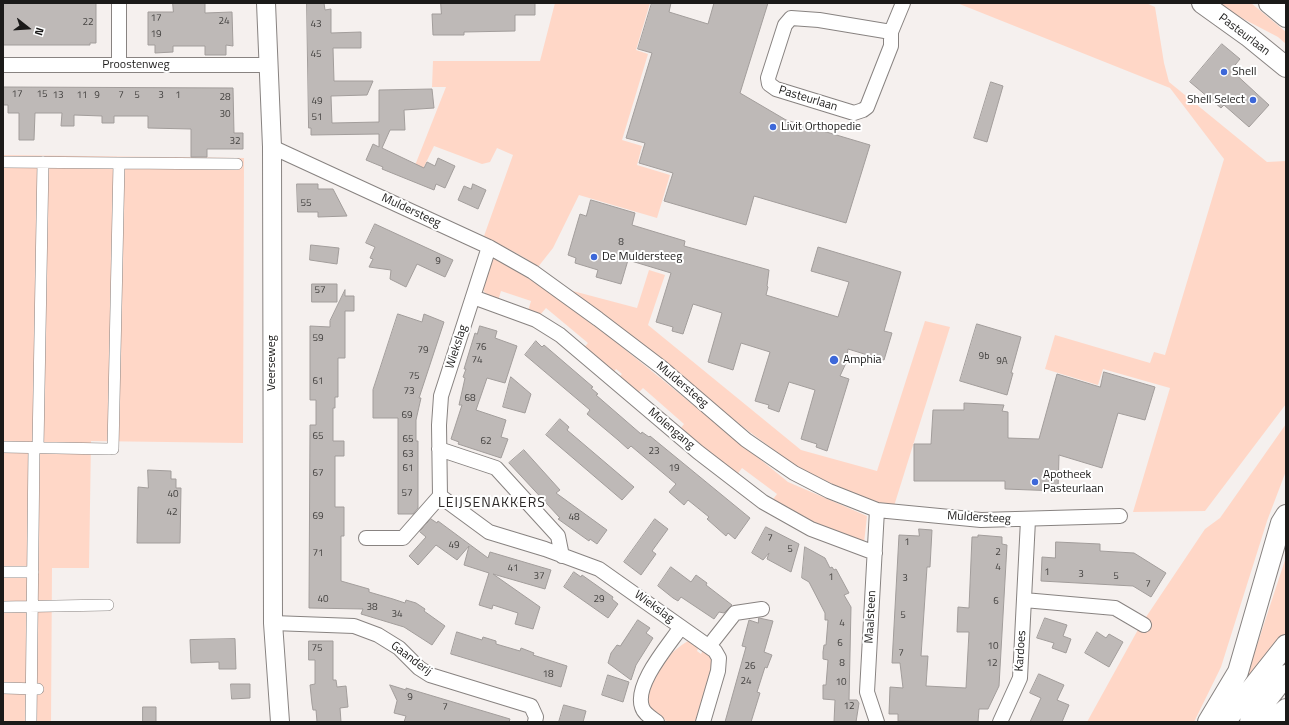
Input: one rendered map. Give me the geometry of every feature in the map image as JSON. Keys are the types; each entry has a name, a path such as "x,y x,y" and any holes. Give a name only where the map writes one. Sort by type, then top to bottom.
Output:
{"main road":[{"name":"Pasteurlaan","path":"1202,3 1248,36 1286,67"},
{"path":"1270,3 1286,17"},
{"path":"1208,722 1238,672 1281,523 1286,514"},
{"path":"1225,722 1286,645"},
{"path":"1250,722 1286,675"},
{"path":"1271,722 1286,709"}],"street":[{"path":"119,3 119,65"},
{"name":"Veerseweg","path":"266,3 272,147 273,623 280,722"},
{"name":"Pasteurlaan","path":"891,32 819,20 791,18 785,25 768,78 769,84 776,89 854,113 859,112 867,107 891,46 891,32 904,3"},
{"name":"Proostenweg","path":"3,65 268,65"},
{"name":"Muldersteeg","path":"272,147 489,247 533,272 598,318 661,367 746,440 794,473 829,491 877,510 981,520 1028,520 1120,516"},
{"path":"3,162 237,164"},
{"path":"31,722 35,688 33,572 43,162"},
{"path":"3,447 111,449 119,163"},
{"name":"Wiekslag","path":"489,247 440,396 440,496 489,532 599,569 709,646 719,658 718,671 703,722"},
{"name":"Molengang","path":"473,297 536,320 560,335 698,452 763,502 811,529 875,553"},
{"path":"439,449 496,468 558,536 562,556"},
{"path":"366,538 403,538 440,496"},
{"name":"Maalsteen","path":"877,510 867,692 877,722"},
{"name":"Kardoes","path":"1000,722 1020,678 1028,520"},
{"path":"3,572 33,572"},
{"path":"1024,600 1115,608 1144,625"},
{"path":"3,607 108,606"},
{"path":"709,646 734,613 762,609"},
{"name":"Gaanderij","path":"273,623 354,626 378,635 399,648 419,668 430,675 531,706 536,717 535,722"},
{"name":"Wiekslag","path":"657,722 646,714 642,706 642,695 648,672 681,627"},
{"path":"3,688 35,688"}],"shaded area":[{"path":"555,3 650,3 636,50 648,54 622,140 642,146 637,165 670,175 657,218 579,195 553,248 538,267 525,258 484,236 513,155 497,148 490,162 482,164 434,146 420,175 412,173 446,87 432,87 433,61 540,61"},
{"path":"957,3 1146,3 1155,7 1164,63 1169,82 1267,162 1286,161 1286,404 1205,511 1133,512 1170,388 1103,369 1098,385 1045,369 1055,335 1150,363 1154,352 1165,355 1224,159 1170,88"},
{"path":"1213,3 1251,3 1286,32 1286,44 1278,37"},
{"path":"3,155 244,158 243,443 91,441 89,568 52,568 51,722 3,722"},
{"path":"491,256 536,283 611,338 788,482 867,516 864,543 847,540 771,502 777,494 742,468 736,476 678,432 684,424 643,388 636,395 617,379 622,374 616,369 612,375 582,350 588,343 546,308 540,315 528,311 531,301 501,291 498,301 488,298 482,288"},
{"path":"649,270 665,275 648,325 801,450 877,471 925,321 950,327 894,506 874,504 797,467 743,427 641,344 569,290 637,308"},
{"path":"1286,424 1286,471 1267,521 1221,667 1194,722 1087,722 1140,626 1205,529 1220,518"},
{"path":"1286,557 1286,639 1241,694"},
{"path":"691,639 699,646 697,651 701,654 703,650 710,656 713,667 695,722 668,722 650,710 649,698 653,677 658,668 673,652"}],"building":[{"path":"3,3 96,3 96,43 90,43 90,45 3,45"},
{"path":"173,3 205,3 205,13 232,12 233,46 226,45 226,55 205,55 205,46 173,46 173,52 155,53 155,45 148,45 148,12 173,12"},
{"path":"307,3 324,3 325,10 331,9 331,33 361,32 361,48 333,48 334,81 373,81 367,95 331,96 332,123 379,122 379,90 432,89 434,108 404,110 405,130 390,130 382,148 424,168 427,162 435,166 438,158 455,166 445,188 436,184 434,190 382,169 383,167 366,160 373,144 379,147 379,134 311,135 311,128 309,128"},
{"path":"441,3 535,3 535,15 515,15 515,31 464,32 464,35 433,35 432,14 441,14"},
{"path":"652,3 671,3 669,12 708,24 714,3 768,3 740,93 786,120 870,145 846,223 754,196 746,225 664,201 673,173 639,163 645,143 626,138 652,53 638,49"},
{"path":"1222,44 1240,59 1231,70 1269,105 1249,127 1224,105 1221,108 1190,82"},
{"path":"991,82 1003,86 987,142 974,138"},
{"path":"3,87 233,88 234,133 243,133 243,149 207,149 207,157 191,157 191,129 148,128 148,116 114,116 114,123 102,123 102,116 74,115 74,126 61,126 62,113 35,113 34,140 19,140 19,113 8,113 8,105 3,105"},
{"path":"297,184 318,184 318,189 333,189 347,216 318,217 318,212 298,212"},
{"path":"473,184 486,190 478,209 458,200 464,186 471,189"},
{"path":"591,200 635,213 632,225 685,241 684,246 769,270 766,295 838,317 849,282 811,271 818,247 901,272 884,331 892,333 884,360 848,349 846,363 840,376 849,379 827,451 816,447 817,444 801,439 815,390 789,382 779,412 768,408 769,405 755,401 770,352 741,343 733,370 708,362 722,313 693,304 683,334 672,331 673,327 656,322 671,273 628,260 621,284 596,277 598,270 575,263 576,258 568,255 580,214 586,216"},
{"path":"375,224 453,260 445,277 417,264 406,287 390,279 391,270 369,267 373,259 370,258 375,247 366,243"},
{"path":"311,245 339,248 337,264 310,260"},
{"path":"312,284 337,284 337,302 312,302"},
{"path":"345,290 345,296 354,296 354,311 345,311 345,358 338,358 338,397 335,397 335,408 333,408 333,441 344,441 344,456 335,456 335,507 344,507 344,536 341,536 341,581 369,589 369,592 405,603 406,600 416,603 425,609 424,611 445,626 432,645 404,627 361,614 363,609 309,608 310,425 316,425 316,400 310,400 310,326 330,327 330,321"},
{"path":"398,314 422,322 424,314 444,322 419,398 421,398 416,420 416,441 418,441 418,508 413,514 398,514 398,418 373,418 373,390"},
{"path":"977,324 1021,337 1011,373 1013,373 1007,395 960,381"},
{"path":"480,326 497,331 495,338 517,346 505,383 487,378 476,410 506,420 501,437 508,439 501,458 458,444 459,442 451,439 462,405 459,405 465,378 463,377 466,369 464,369 475,333 477,334"},
{"path":"536,341 542,347 544,345 593,387 591,388 598,394 596,395 641,434 642,432 649,437 650,436 750,518 735,539 728,533 726,536 707,519 709,517 688,500 684,505 669,492 676,484 631,446 628,449 587,414 590,410 525,355"},
{"path":"1104,372 1155,387 1145,420 1118,413 1102,468 1059,455 1058,491 1005,489 1005,481 914,481 914,444 931,444 933,410 964,410 964,403 1004,405 1002,411 1008,412 1008,438 1039,439 1057,374 1100,387"},
{"path":"511,377 531,394 525,413 503,407"},
{"path":"560,419 569,427 567,430 634,487 622,500 546,435"},
{"path":"524,450 560,490 556,493 607,530 597,544 590,539 589,541 558,519 560,518 509,463"},
{"path":"148,470 171,471 171,479 176,479 176,488 181,488 180,543 137,543 138,487 148,488"},
{"path":"431,519 437,523 438,521 488,558 490,552 551,570 545,589 493,574 540,607 533,629 515,624 518,613 493,605 492,609 479,605 489,573 464,565 469,546 457,560 436,545 418,565 409,556 426,537 420,532"},
{"path":"655,519 668,529 652,551 656,554 641,575 624,562"},
{"path":"766,527 799,544 791,572 767,559 769,553 763,560 752,553"},
{"path":"919,529 932,530 930,567 927,567 921,656 928,656 926,686 966,688 969,632 957,632 958,607 969,608 972,537 978,537 978,535 1002,537 1002,544 1007,545 999,686 988,709 979,709 978,722 898,721 898,714 889,714 890,687 903,688 900,663 892,663 899,535 919,536"},
{"path":"1056,542 1100,544 1100,551 1134,553 1166,573 1151,597 1133,586 1041,581 1042,557 1055,558"},
{"path":"805,547 825,558 830,568 832,567 834,570 836,569 849,593 844,595 851,607 849,700 857,700 859,703 856,722 834,722 835,700 823,699 823,685 826,685 828,660 823,659 823,652 824,645 826,645 828,620 825,620 825,613 809,582 802,578"},
{"path":"671,567 691,582 696,575 707,583 706,585 732,605 724,613 719,612 714,619 681,597 678,601 673,598 658,586"},
{"path":"574,572 581,577 582,575 613,597 612,599 618,604 608,618 564,587"},
{"path":"759,618 773,621 764,652 772,655 767,668 765,667 757,692 760,693 751,722 725,722 746,647 742,646 749,620 758,623"},
{"path":"1045,618 1067,625 1063,636 1071,639 1066,653 1052,648 1054,643 1037,638"},
{"path":"638,620 650,628 646,633 653,638 636,665 631,680 608,663 611,653 617,645 620,646"},
{"path":"457,632 482,640 483,637 496,641 496,644 520,651 521,648 534,653 533,655 567,666 561,687 451,654"},
{"path":"1097,632 1106,638 1109,634 1123,642 1109,667 1085,653"},
{"path":"235,639 236,669 219,669 219,662 191,663 190,640"},
{"path":"309,641 333,641 333,680 336,680 337,687 346,686 348,707 340,708 341,722 317,722 316,710 313,710 310,685 315,684 315,660 309,660"},
{"path":"1039,674 1064,685 1057,700 1069,705 1062,722 1030,722 1041,698 1030,693"},
{"path":"608,675 629,682 623,702 602,695"},
{"path":"231,684 250,684 250,698 232,699"},
{"path":"390,685 406,690 406,688 510,719 509,722 404,722 406,716 394,713 397,701"},
{"path":"564,705 586,711 583,722 559,722"},
{"path":"143,707 156,707 156,722 143,722"}],"place":[{"name":"Shell","path":"1224,72"},
{"name":"Shell Select","path":"1253,100"},
{"name":"Livit Orthopedie","path":"773,127"},
{"name":"De Muldersteeg","path":"594,257"},
{"name":"Amphia","path":"834,360"},
{"name":"Apotheek Pasteurlaan","path":"1035,482"}],"district":[{"name":"LEIJSENAKKERS","path":"492,504"}]}
